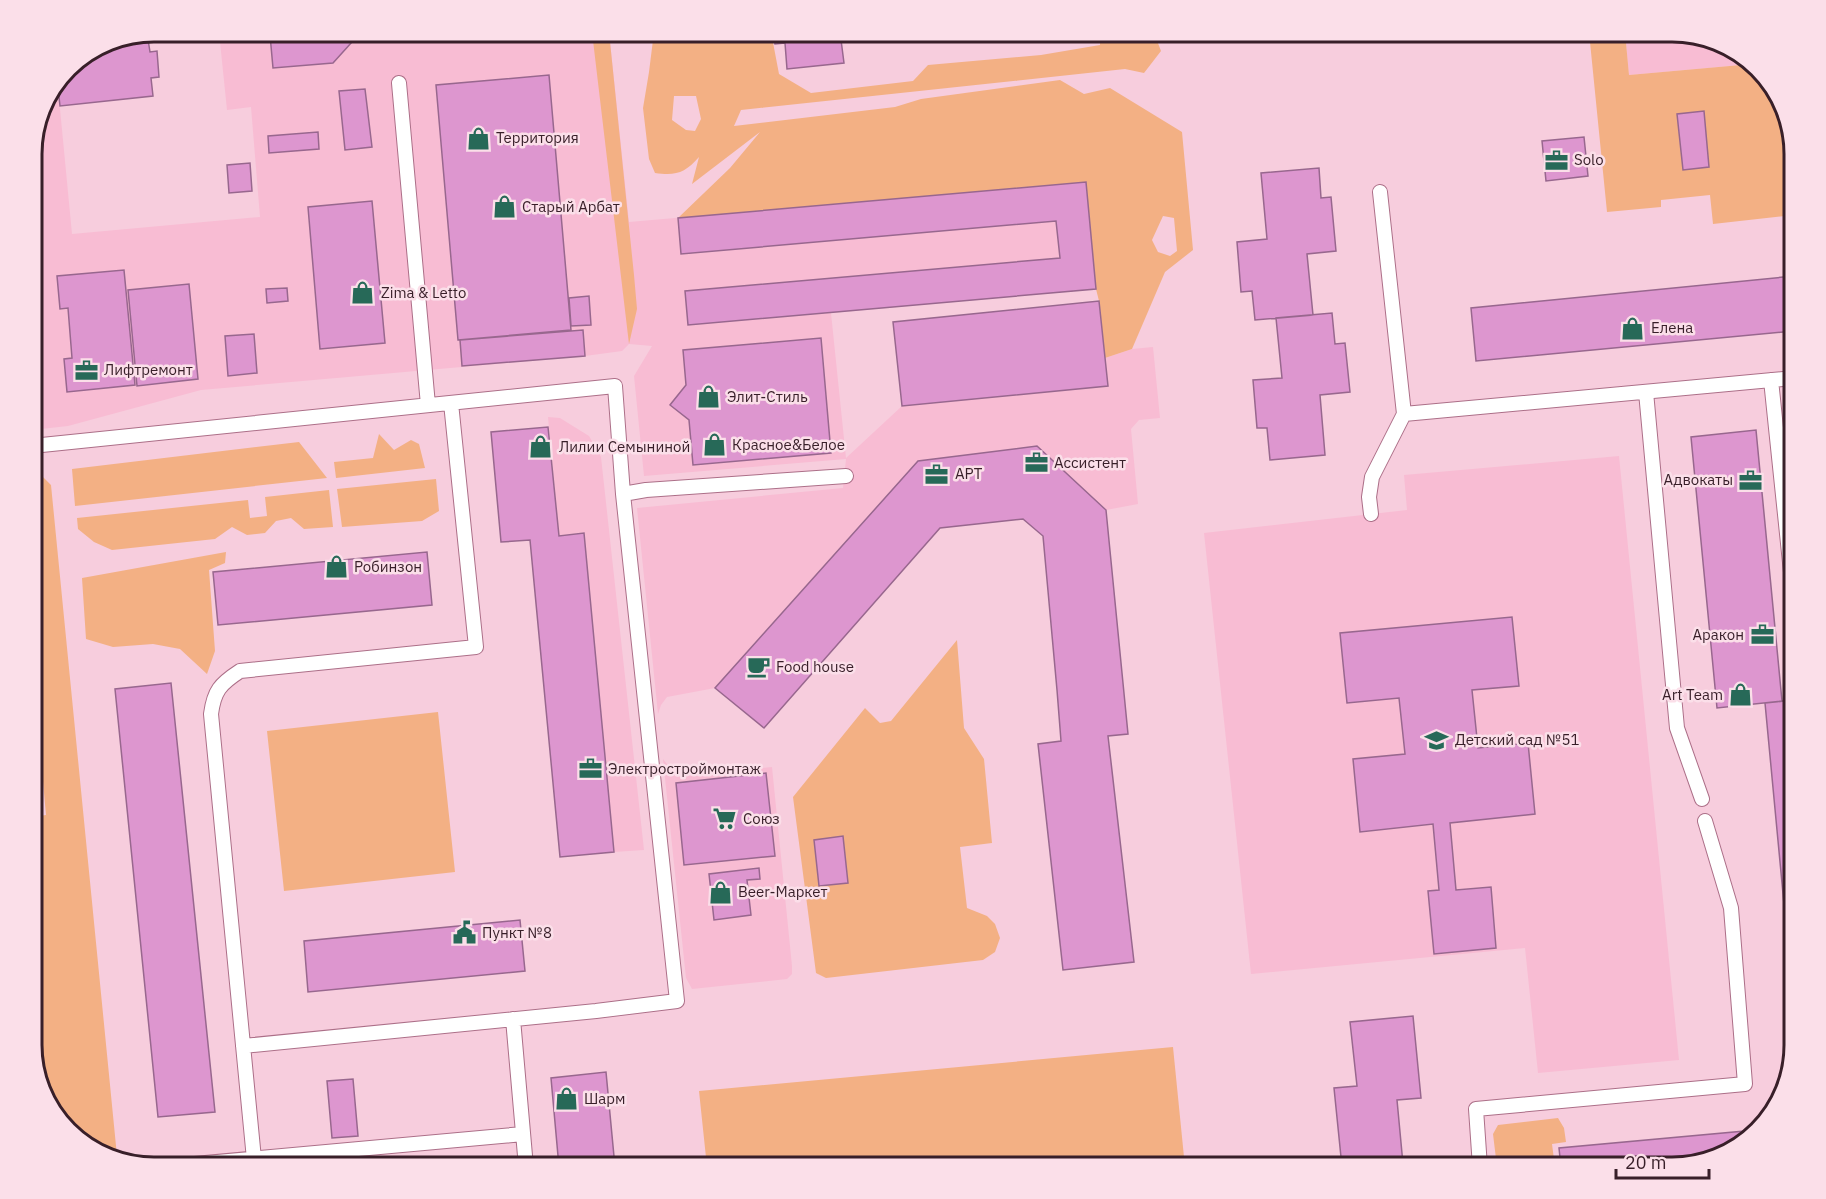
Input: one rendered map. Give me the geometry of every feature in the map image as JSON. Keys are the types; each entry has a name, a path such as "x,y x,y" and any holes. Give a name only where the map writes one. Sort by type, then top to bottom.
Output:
{"lane":[{"path":"399,83 428,405"},
{"path":"1371,514 1372,477 1404,414 1380,192"},
{"path":"1404,414 1784,379"},
{"path":"1771,380 1784,505"},
{"path":"42,445 615,386 623,494 677,1001 243,1046"},
{"path":"1646,392 1677,728 1702,799"},
{"path":"254,1157 210,714 213,697 223,682 240,671 476,647 451,403"},
{"path":"623,494 646,490 846,476"},
{"path":"1479,1157 1476,1109 1744,1084 1731,908 1705,821"},
{"path":"513,1019 524,1157"},
{"path":"276,1157 523,1134"}],"shaded area":[{"path":"220,42 610,42 629,222 1086,182 1096,289 831,313 846,458 902,406 1107,386 1105,358 1132,349 1153,347 1160,418 1139,420 1131,429 1138,504 1106,510 1037,446 918,461 715,688 667,697 658,714 637,508 843,488 846,459 644,476 634,376 652,346 629,344 622,351 585,356 201,390 68,426 42,429 42,146 53,104 59,95 72,234 260,217 251,107 227,110"},
{"path":"593,42 610,42 637,309 629,344"},
{"path":"653,42 773,42 779,74 811,93 913,81 928,65 1041,55 1100,45 1100,42 1158,42 1161,51 1144,73 1125,69 741,110 734,126 895,107 921,99 1060,80 1084,94 1110,88 1182,132 1193,250 1165,272 1132,349 1105,358 1086,182 678,218 730,168 760,132 692,184 699,157 680,172 655,173 649,159 643,108","holes":["674,96 696,96 701,119 695,131 686,130 672,120","1163,216 1174,218 1177,251 1170,256 1158,252 1152,240"]},
{"path":"1590,42 1626,42 1629,75 1739,65 1756,80 1773,104 1783,139 1784,216 1713,224 1710,195 1661,200 1661,207 1607,212","holes":["1704,112 1709,167 1683,169 1677,114"]},
{"path":"1626,42 1687,43 1722,53 1739,65 1629,75"},
{"path":"548,417 560,418 589,436 601,457 644,850 614,852 584,534 559,536"},
{"path":"379,434 394,450 411,440 419,444 425,468 336,478 334,462 373,458"},
{"path":"299,442 327,478 75,506 72,469"},
{"name":"Детский сад №51","path":"1619,456 1679,1060 1538,1073 1525,948 1251,974 1204,533 1407,510 1404,475"},
{"path":"42,476 51,485 116,1150 104,1146 86,1134 65,1113 50,1088 44,1067 42,1053 42,816 46,815 42,770"},
{"path":"436,479 439,511 422,521 342,527 337,489"},
{"path":"329,490 333,527 304,529 291,518 276,521 265,533 247,535 232,527 215,539 112,550 94,542 78,529 77,518 248,500 250,518 267,516 265,497"},
{"path":"226,552 225,563 209,570 215,651 207,674 180,649 153,644 113,647 86,639 82,578"},
{"path":"957,640 964,728 984,759 992,843 960,847 967,908 987,916 995,924 1000,938 995,952 983,960 826,978 816,973 793,797 865,708 880,723 891,721","holes":["843,837 848,882 819,886 814,840"]},
{"path":"438,712 455,872 284,891 267,731"},
{"path":"663,759 677,777 772,767 792,966 792,974 787,979 692,989 686,978"},
{"path":"1173,1047 1184,1157 706,1157 699,1091"},
{"path":"1558,1118 1564,1128 1566,1142 1552,1144 1554,1157 1496,1157 1493,1134 1498,1125"}],"building":[{"path":"148,42 150,52 157,51 159,77 151,78 153,96 60,106 59,95 65,86 80,70 98,57 111,50 139,43"},
{"path":"271,42 352,42 333,63 273,68"},
{"path":"775,42 841,42 844,63 787,69 785,43 775,44"},
{"name":"Старый Арбат","path":"549,75 571,330 458,340 436,85"},
{"path":"365,89 372,147 345,150 339,91"},
{"path":"1704,111 1709,167 1683,170 1677,114"},
{"path":"318,132 319,149 269,153 268,136"},
{"path":"1584,137 1588,176 1546,181 1542,141"},
{"path":"250,163 252,191 229,193 227,165"},
{"path":"1319,168 1321,198 1331,197 1336,251 1307,254 1313,315 1255,320 1252,291 1241,292 1237,242 1267,239 1261,173"},
{"path":"1086,182 1096,289 688,325 685,291 1060,258 1056,221 681,254 678,218"},
{"path":"372,201 385,343 320,349 308,207"},
{"path":"124,270 135,385 67,392 64,359 72,358 68,308 60,309 57,276"},
{"path":"1784,277 1784,332 1476,361 1471,308"},
{"path":"189,284 198,379 137,386 128,290"},
{"path":"287,288 288,301 267,303 266,289"},
{"path":"589,296 591,325 571,326 569,298"},
{"path":"1099,301 1108,386 902,406 893,322"},
{"path":"1332,313 1335,344 1345,343 1350,392 1320,395 1325,455 1270,460 1267,428 1257,428 1253,380 1282,378 1276,318"},
{"path":"583,330 585,356 462,366 460,340"},
{"path":"254,334 257,373 228,376 225,336"},
{"path":"821,338 831,453 693,465 689,420 670,405 686,385 683,350"},
{"path":"548,427 559,536 584,533 614,852 560,857 530,540 501,542 491,432"},
{"path":"1756,430 1782,701 1717,708 1691,437"},
{"path":"1037,446 1106,510 1128,734 1108,736 1134,962 1063,970 1038,744 1061,741 1057,690 1043,536 1023,519 940,528 764,728 715,688 918,461"},
{"path":"427,552 432,605 218,625 213,572"},
{"path":"1512,617 1519,686 1472,690 1478,748 1528,743 1535,814 1450,823 1456,890 1491,887 1496,948 1434,954 1428,891 1439,890 1433,824 1360,832 1353,759 1405,754 1399,698 1347,703 1340,633"},
{"path":"171,683 215,1112 158,1117 115,689"},
{"path":"1784,701 1784,904 1765,703"},
{"name":"Союз","path":"766,773 775,856 684,865 676,783"},
{"path":"843,836 848,883 819,886 814,840"},
{"path":"759,868 760,879 747,880 751,915 714,920 709,874"},
{"path":"520,920 525,971 308,992 304,941"},
{"path":"1413,1016 1421,1098 1397,1100 1402,1157 1341,1157 1334,1088 1357,1086 1350,1022"},
{"path":"606,1072 614,1157 558,1157 551,1078"},
{"path":"353,1079 358,1136 332,1138 327,1081"},
{"path":"1743,1131 1715,1149 1687,1156 1560,1157 1559,1148"}],"place":[{"name":"Территория","path":"478,138"},
{"name":"Solo","path":"1556,160"},
{"name":"Старый Арбат","path":"504,207"},
{"name":"Zima & Letto","path":"363,293"},
{"name":"Елена","path":"1633,328"},
{"name":"Лифтремонт","path":"86,370"},
{"name":"Элит-Стиль","path":"709,397"},
{"name":"Красное&Белое","path":"714,445"},
{"name":"Лилии Семыниной","path":"541,447"},
{"name":"Ассистент","path":"1036,463"},
{"name":"АРТ","path":"937,474"},
{"name":"Адвокаты","path":"1751,480"},
{"name":"Робинзон","path":"336,567"},
{"name":"Аракон","path":"1762,635"},
{"name":"Food house","path":"758,667"},
{"name":"Art Team","path":"1741,695"},
{"name":"Детский сад №51","path":"1437,740"},
{"name":"Электростроймонтаж","path":"590,769"},
{"name":"Союз","path":"725,819"},
{"name":"Beer-Маркет","path":"720,892"},
{"name":"Пункт №8","path":"464,933"},
{"name":"Шарм","path":"566,1099"}]}
